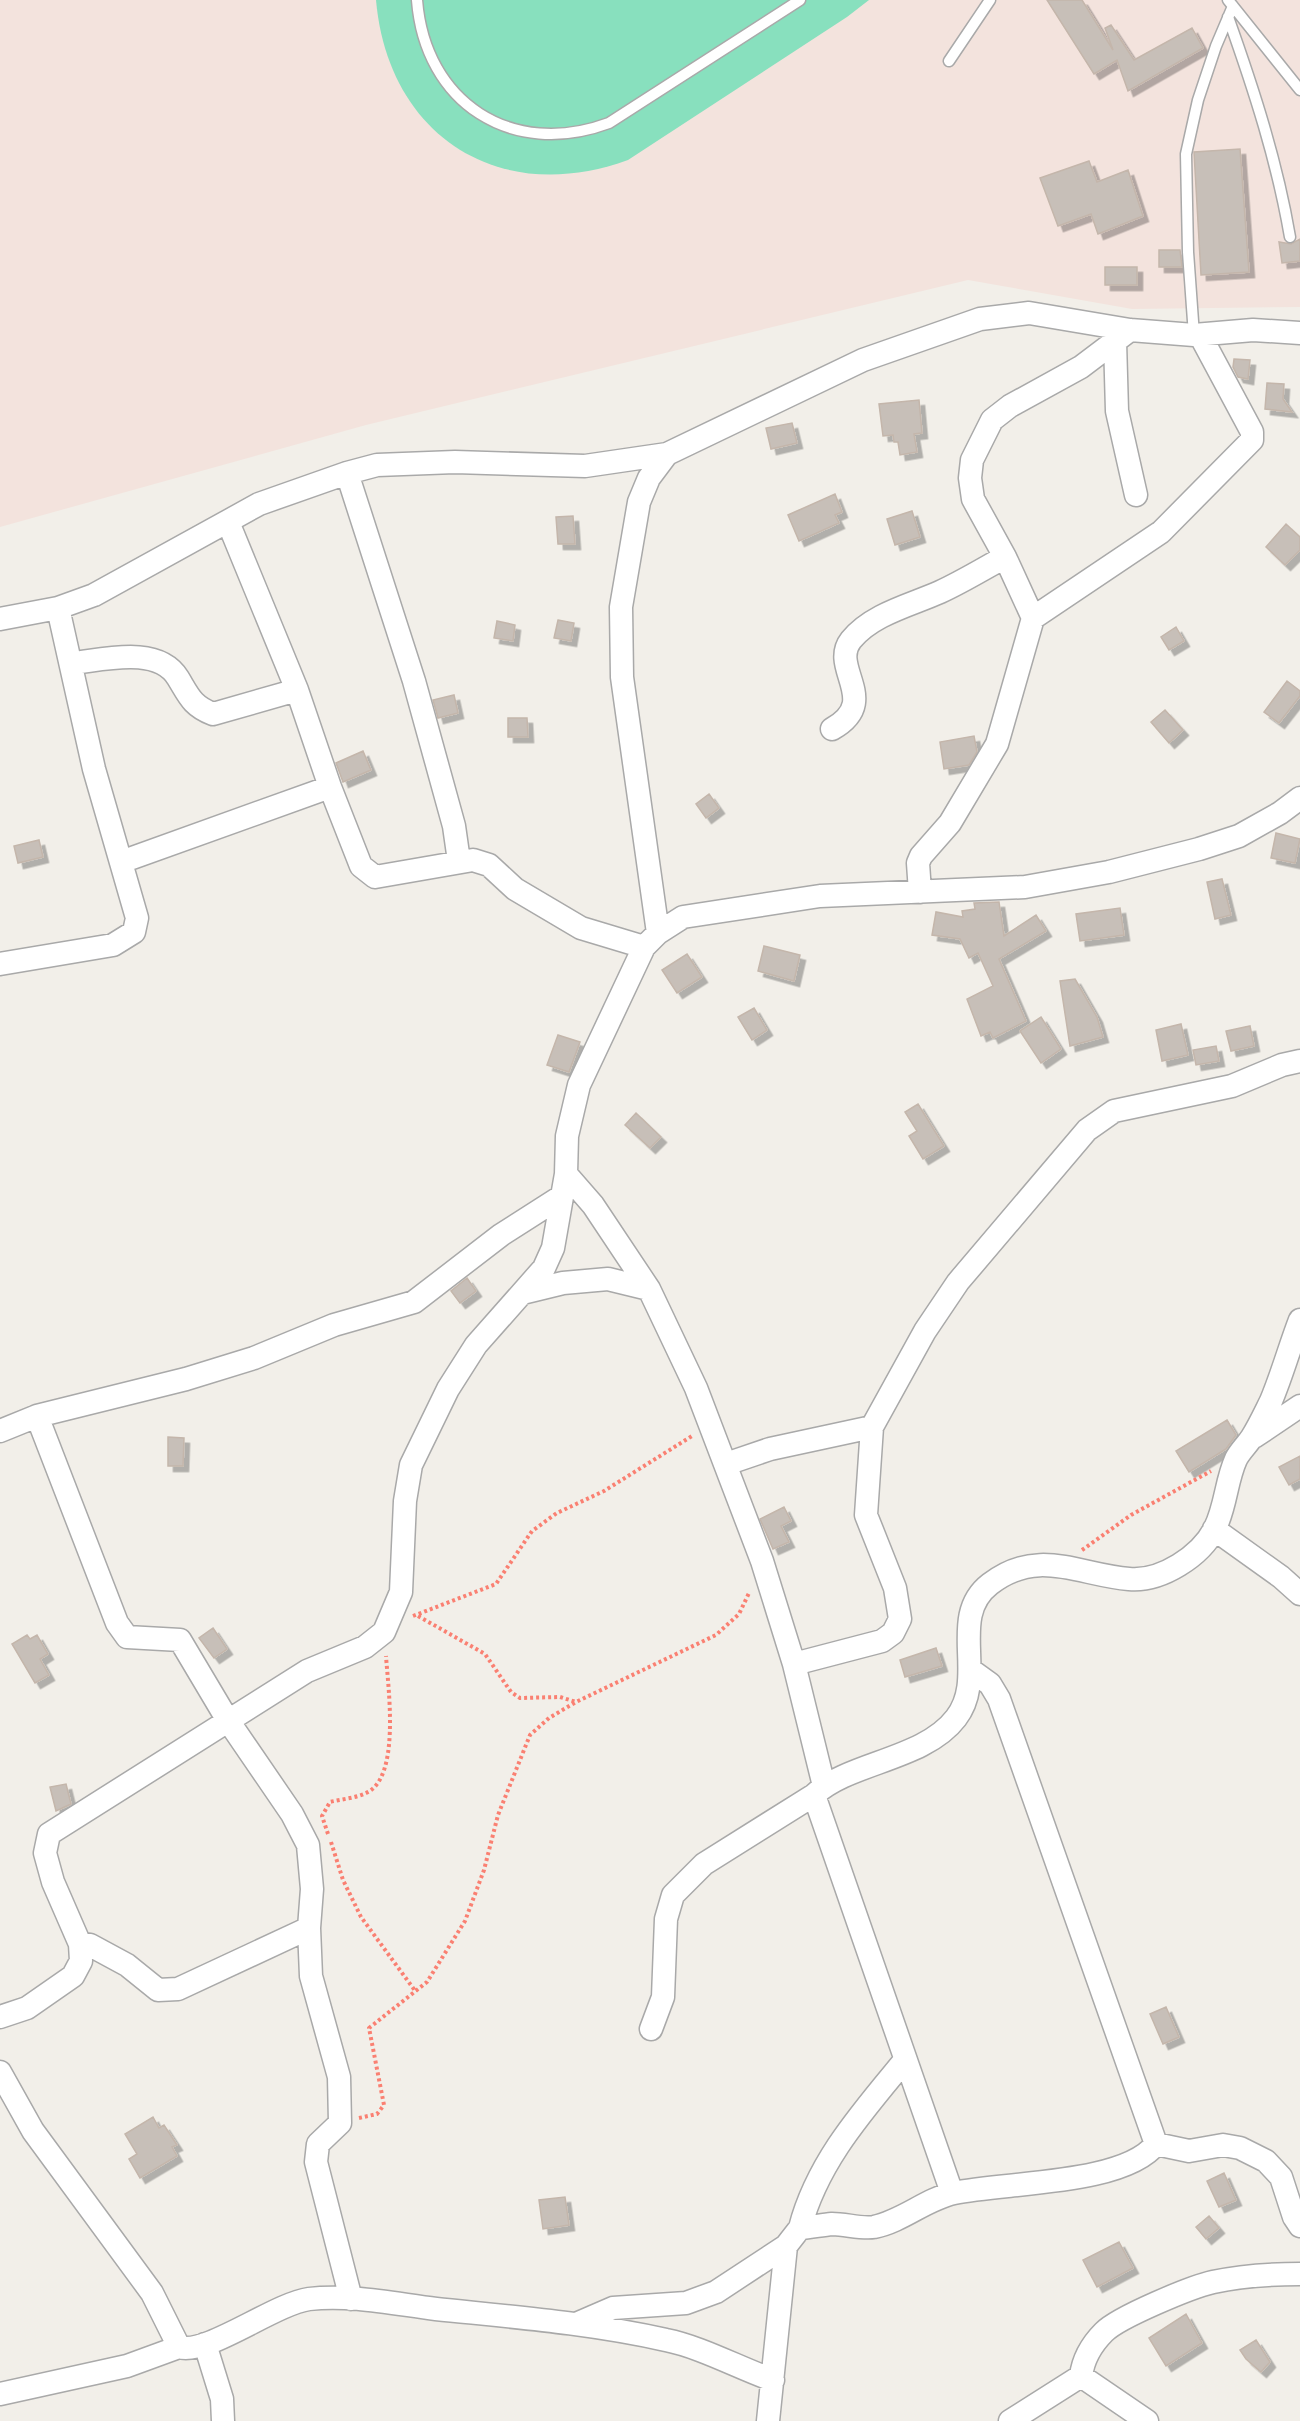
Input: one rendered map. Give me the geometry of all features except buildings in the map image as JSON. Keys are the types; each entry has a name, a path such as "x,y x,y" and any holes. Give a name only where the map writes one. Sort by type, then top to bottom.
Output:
{"street":[{"path":"0,619 58,608 94,595 259,504 347,473 377,465 455,462 585,466 667,454 863,360 980,319 1029,313 1123,335 1197,335 1253,330 1300,333"},
{"path":"1123,335 1117,411 1136,495"},
{"path":"1033,618 1005,557 973,498 970,478 972,460 992,420 1010,406 1081,367 1123,335"},
{"path":"920,892 918,862 921,856 950,823 997,744 1033,618 1161,532 1252,440 1252,432 1197,335"},
{"path":"651,940 623,688 621,607 639,501 649,478 667,454"},
{"path":"347,473 414,681 453,826 459,861"},
{"path":"228,522 297,690 330,787 361,866 375,877 473,860 489,865 515,889 581,928 651,940"},
{"path":"832,729 844,722 851,714 854,704 845,654 850,641 861,631 899,608 940,592 1005,557"},
{"path":"0,964 113,945 134,932 137,908 94,769 58,608"},
{"path":"72,663 133,657 155,660 177,675 191,702 213,714 297,690"},
{"path":"121,862 330,787"},
{"path":"0,2017 27,2008 73,1976 81,1961 80,1944 53,1882 45,1853 49,1834 226,1719 307,1671 365,1647 387,1626 401,1592 405,1501 411,1465 448,1389 476,1345 544,1268 553,1248 564,1185 567,1136 579,1085 651,940 683,917 820,896 1025,887 1120,869 1199,849 1239,836 1280,813 1300,798"},
{"path":"794,1664 882,1641 893,1633 900,1619 895,1588 866,1515 872,1426 925,1331 958,1282 1088,1130 1114,1111 1232,1086 1282,1065 1300,1061"},
{"path":"564,1185 593,1205 649,1289 696,1388 709,1427 726,1464 762,1561 794,1664 819,1791 906,2060 952,2193"},
{"path":"0,1431 37,1416 186,1379 254,1358 334,1324 414,1302 564,1185"},
{"path":"522,1293 563,1283 608,1279 649,1289"},
{"path":"651,2029 663,1997 666,1918 674,1895 704,1864 819,1791 893,1758 932,1738 947,1726 967,1703 972,1671 968,1635 972,1606 989,1584 1016,1569 1037,1564 1131,1579 1163,1574 1196,1552 1214,1529 1237,1457 1251,1438 1271,1400 1300,1320"},
{"path":"1251,1438 1300,1406"},
{"path":"37,1416 117,1623 127,1637 180,1640 226,1719 292,1814 308,1845 312,1889 309,1928 311,1976 339,2077 340,2123 318,2144 316,2162 351,2299"},
{"path":"726,1464 770,1449 872,1426"},
{"path":"1214,1529 1300,1594"},
{"path":"972,1671 990,1684 999,1699 1156,2144"},
{"path":"80,1944 90,1945 127,1965 158,1990 178,1989 309,1928"},
{"path":"576,2324 613,2308 686,2303 716,2292 786,2246 800,2228 807,2200 846,2132 906,2060"},
{"path":"0,2072 33,2131 152,2293 179,2347"},
{"path":"800,2228 833,2224 872,2227 898,2220 952,2193 1076,2177 1136,2161 1150,2152 1156,2144"},
{"path":"1156,2144 1189,2151 1223,2145 1240,2148 1266,2161 1281,2177 1294,2217 1300,2226"},
{"path":"768,2421 786,2246"},
{"path":"1010,2421 1081,2376 1083,2362 1105,2331 1155,2303 1212,2282 1273,2274 1300,2274"},
{"path":"0,2394 127,2366 179,2347 188,2350 282,2307 309,2299 351,2299 576,2324 669,2340 773,2380"},
{"path":"205,2344 222,2399 223,2421"},
{"path":"1081,2376 1147,2421"}],"lane":[{"path":"417,0 418,21 432,62 456,95 490,120 528,133 549,136 579,133 609,123 800,0"},
{"path":"949,60 990,0"},
{"path":"1197,335 1188,252 1186,154 1198,100 1231,3"},
{"path":"1231,3 1300,90"},
{"path":"1228,17 1269,139 1290,237"}],"path":[{"path":"416,1992 361,1917 343,1880 322,1816 330,1802 369,1792 384,1772 391,1742 387,1626 496,1584 532,1531 557,1513 604,1491 709,1427"},
{"path":"1060,1566 1131,1515 1237,1457"},
{"path":"340,2123 377,2114 384,2105 369,2028 428,1982 465,1921 484,1870 498,1815 530,1735 549,1718 576,1702 716,1635 739,1614 762,1561"},
{"path":"417,1616 485,1654 511,1692 520,1698 560,1697 576,1702"}],"shaded area":[{"path":"0,0 1300,0 1300,307 1132,309 968,280 366,425 0,527"}],"green space":[{"path":"376,0 869,0 847,17 628,160 581,172 536,174 495,166 458,149 427,123 402,89 385,48"}]}
